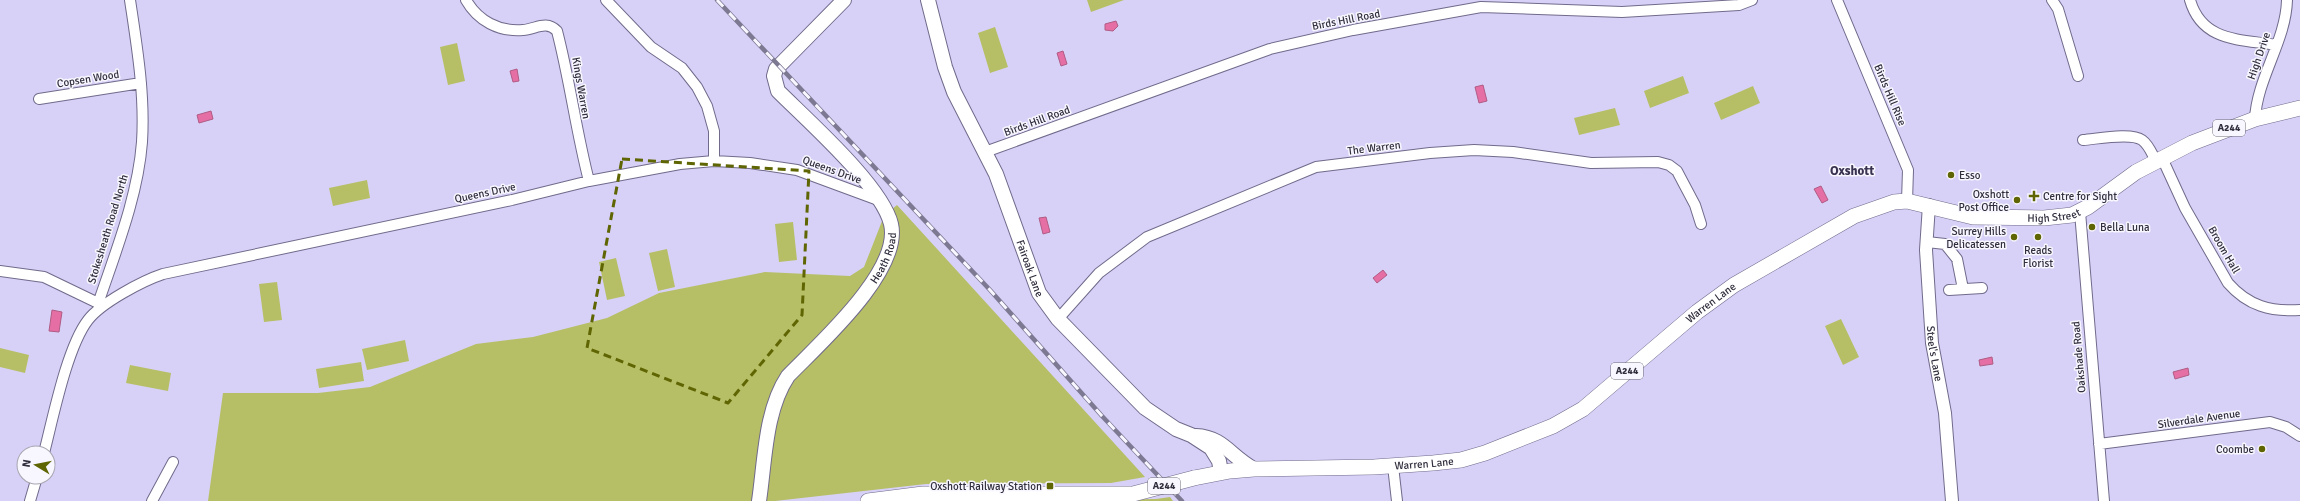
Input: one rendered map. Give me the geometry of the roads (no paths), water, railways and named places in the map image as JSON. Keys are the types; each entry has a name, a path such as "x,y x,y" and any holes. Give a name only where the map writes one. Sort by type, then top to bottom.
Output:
{"main road":[{"name":"Heath Road","path":"759,501 772,410 781,387 788,376 867,294 887,257 892,240 891,225 881,200 840,153 778,91 774,76 776,69 844,0"},
{"name":"Fairoak Lane","path":"928,0 943,60 952,86 996,174 1039,293 1058,319 1145,408 1176,429 1191,435 1211,448 1216,455 1221,472"},
{"name":"A244","path":"2159,159 2210,135 2255,119 2300,108"},
{"name":"High Street","path":"1907,201 1929,205 1960,214 1988,218 2044,218 2080,212 2136,172 2159,159"},
{"name":"Warren Lane","path":"868,501 923,494 1133,494 1221,472 1254,469 1394,466 1461,460 1485,453 1553,426 1583,409 1697,312 1734,285 1854,216 1894,202 1907,201"},
{"path":"1191,435 1214,438 1243,463 1254,469"}],"street":[{"name":"Stokesheath Road North","path":"46,445 71,357 84,326 99,306 116,252 136,179 142,143 141,83 130,0"},
{"name":"Kings Warren","path":"466,0 481,20 494,26 523,30 546,24 552,26 557,31 568,74 572,110 589,181"},
{"path":"606,0 651,47 682,68 697,87 707,106 714,131 714,162"},
{"name":"Birds Hill Road","path":"985,152 1270,49 1353,30 1480,7 1622,12 1739,5 1752,0"},
{"name":"Birds Hill Rise","path":"1837,0 1908,170 1907,201"},
{"path":"2052,0 2058,10 2078,76"},
{"path":"2190,0 2198,19 2215,32 2236,39 2276,45"},
{"name":"High Drive","path":"2255,119 2258,95 2276,45 2287,0"},
{"name":"Copsen Wood","path":"39,99 141,83"},
{"name":"Broom Hall","path":"2083,140 2133,136 2142,139 2159,159 2228,283 2237,293 2254,304 2280,311 2300,310"},
{"name":"The Warren","path":"1058,319 1099,273 1147,237 1316,167 1430,153 1474,150 1513,152 1591,163 1658,162 1669,165 1677,171 1695,205 1701,224"},
{"name":"Queens Drive","path":"99,306 148,279 163,274 512,200 589,181 674,165 714,162 750,163 797,170 881,200"},
{"name":"Steel's Lane","path":"1929,205 1926,242 1932,344 1945,413 1952,501"},
{"name":"Oakshade Road","path":"2080,212 2098,444 2104,501"},
{"path":"1926,242 1945,244 1957,258 1963,289"},
{"path":"0,271 44,277 99,306"},
{"path":"1949,290 1982,288"},
{"name":"Silverdale Avenue","path":"2098,444 2270,422 2286,427 2300,436"},
{"path":"152,501 173,462"},
{"path":"1394,466 1397,501"},
{"path":"30,501 35,485"}],"railway":[{"path":"717,0 990,290 1102,416 1182,501"}],"place":[{"name":"Esso","path":"1951,175"},
{"name":"Centre for Sight","path":"2034,196"},
{"name":"Oxshott Post Office","path":"2017,200"},
{"name":"Bella Luna","path":"2092,227"},
{"name":"Surrey Hills Delicatessen","path":"2014,237"},
{"name":"Reads Florist","path":"2038,237"},
{"name":"Coombe","path":"2262,449"},
{"name":"Oxshott Railway Station","path":"1050,486"}],"district":[{"name":"Oxshott","path":"1852,171"}]}
